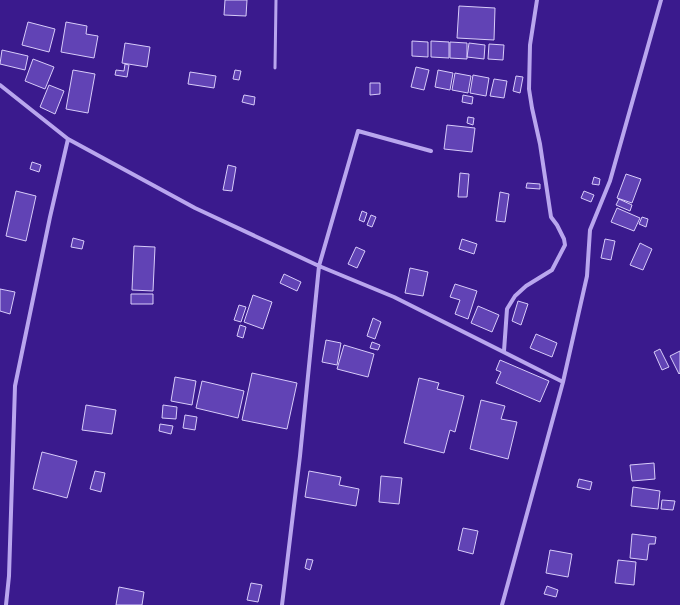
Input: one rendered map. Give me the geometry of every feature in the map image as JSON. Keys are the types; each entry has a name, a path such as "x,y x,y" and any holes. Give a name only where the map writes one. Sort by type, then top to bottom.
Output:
{"street":[{"path":"504,351 507,309 515,296 526,286 552,270 565,245 564,239 557,225 551,217 540,144 529,89 530,45 537,0"},
{"path":"502,605 563,382 587,276 590,230 610,181 661,0"},
{"path":"0,85 68,139 195,208 319,266 394,297 563,382"},
{"path":"282,605 300,456 319,266 358,130 431,151"},
{"path":"6,605 9,576 15,386 50,217 68,139"}],"lane":[{"path":"275,68 276,0"}],"building":[{"path":"225,0 247,0 246,16 224,15"},
{"path":"459,6 495,8 494,40 457,38"},
{"path":"28,22 55,29 49,52 22,45"},
{"path":"66,22 87,26 86,34 98,36 94,58 61,52"},
{"path":"412,41 428,42 428,57 412,56"},
{"path":"431,41 449,42 449,58 431,57"},
{"path":"450,42 467,43 467,59 450,58"},
{"path":"125,43 150,47 147,67 122,63"},
{"path":"469,43 485,45 484,59 467,57"},
{"path":"489,44 504,45 503,60 488,59"},
{"path":"2,50 28,56 25,70 0,64"},
{"path":"33,59 54,67 45,89 25,81"},
{"path":"125,64 129,65 127,77 115,75 116,70 124,71"},
{"path":"416,67 429,70 424,90 411,87"},
{"path":"73,70 95,74 88,113 66,109"},
{"path":"235,70 241,71 239,80 233,79"},
{"path":"438,70 453,73 450,90 435,87"},
{"path":"190,72 216,76 214,88 188,84"},
{"path":"455,73 471,76 468,93 452,90"},
{"path":"473,75 489,78 486,96 470,93"},
{"path":"516,76 523,77 520,93 513,91"},
{"path":"494,79 507,81 504,98 490,96"},
{"path":"370,83 380,83 380,94 370,95"},
{"path":"49,85 64,91 55,114 40,107"},
{"path":"244,95 255,97 254,105 242,102"},
{"path":"463,95 473,97 472,104 462,102"},
{"path":"468,117 474,118 473,125 467,123"},
{"path":"447,125 475,128 472,152 444,149"},
{"path":"32,162 41,165 39,172 30,169"},
{"path":"228,165 236,167 232,191 223,190"},
{"path":"460,173 469,174 467,197 458,197"},
{"path":"626,174 641,179 632,203 617,198"},
{"path":"594,177 600,179 599,185 592,184"},
{"path":"527,183 540,184 540,189 526,188"},
{"path":"16,191 36,196 26,241 6,236"},
{"path":"584,191 594,195 591,202 581,198"},
{"path":"500,192 509,194 505,222 496,221"},
{"path":"619,199 632,205 630,211 616,205"},
{"path":"617,208 640,218 634,231 611,222"},
{"path":"362,211 367,213 364,222 359,220"},
{"path":"371,215 376,217 372,227 367,225"},
{"path":"642,217 648,219 646,227 639,224"},
{"path":"73,238 84,241 82,249 71,247"},
{"path":"462,239 477,244 474,254 459,249"},
{"path":"605,239 615,241 611,260 601,258"},
{"path":"640,243 652,249 643,270 630,265"},
{"path":"134,246 155,247 153,291 132,290"},
{"path":"356,247 365,251 357,268 348,264"},
{"path":"410,268 428,272 423,296 405,293"},
{"path":"284,274 301,282 297,291 280,283"},
{"path":"455,284 477,291 468,319 455,314 460,300 450,297"},
{"path":"0,289 15,292 10,314 0,311"},
{"path":"131,294 153,294 153,304 131,304"},
{"path":"253,295 272,302 263,329 244,322"},
{"path":"518,301 528,304 521,325 512,321"},
{"path":"239,305 246,307 241,322 234,320"},
{"path":"478,306 499,315 492,332 471,323"},
{"path":"373,318 381,322 375,339 367,336"},
{"path":"240,325 246,327 243,338 237,336"},
{"path":"536,334 557,343 552,357 530,348"},
{"path":"326,340 341,343 337,365 322,362"},
{"path":"372,342 380,345 378,350 370,348"},
{"path":"344,345 374,354 368,377 337,369"},
{"path":"660,349 669,367 662,370 654,352"},
{"path":"680,351 680,373 679,374 670,356"},
{"path":"500,360 549,381 540,402 496,383 501,372 496,370"},
{"path":"252,373 297,383 287,429 242,420"},
{"path":"175,377 196,381 192,405 171,401"},
{"path":"419,378 439,383 437,389 464,396 455,432 450,430 444,453 404,443"},
{"path":"202,381 244,391 238,418 196,408"},
{"path":"481,400 505,406 501,419 517,422 508,459 470,449"},
{"path":"86,405 116,410 112,434 82,430"},
{"path":"163,405 177,407 176,419 162,418"},
{"path":"185,415 197,417 195,430 183,428"},
{"path":"160,424 173,426 171,434 159,431"},
{"path":"42,452 77,461 67,498 33,489"},
{"path":"654,463 655,479 632,481 630,465"},
{"path":"95,471 105,473 101,492 90,489"},
{"path":"309,471 341,477 339,485 359,489 356,506 305,497"},
{"path":"381,476 402,478 399,504 379,502"},
{"path":"579,479 592,482 590,490 577,487"},
{"path":"633,487 660,491 658,509 631,506"},
{"path":"662,500 675,501 673,510 661,509"},
{"path":"463,528 478,531 473,554 458,550"},
{"path":"632,534 656,537 655,544 649,544 647,560 630,558"},
{"path":"550,550 572,554 568,577 546,573"},
{"path":"307,559 313,560 310,570 305,568"},
{"path":"618,560 636,562 634,585 615,583"},
{"path":"251,583 262,585 258,602 247,600"},
{"path":"547,586 558,590 556,597 544,594"},
{"path":"119,587 144,592 142,605 116,605"}]}
